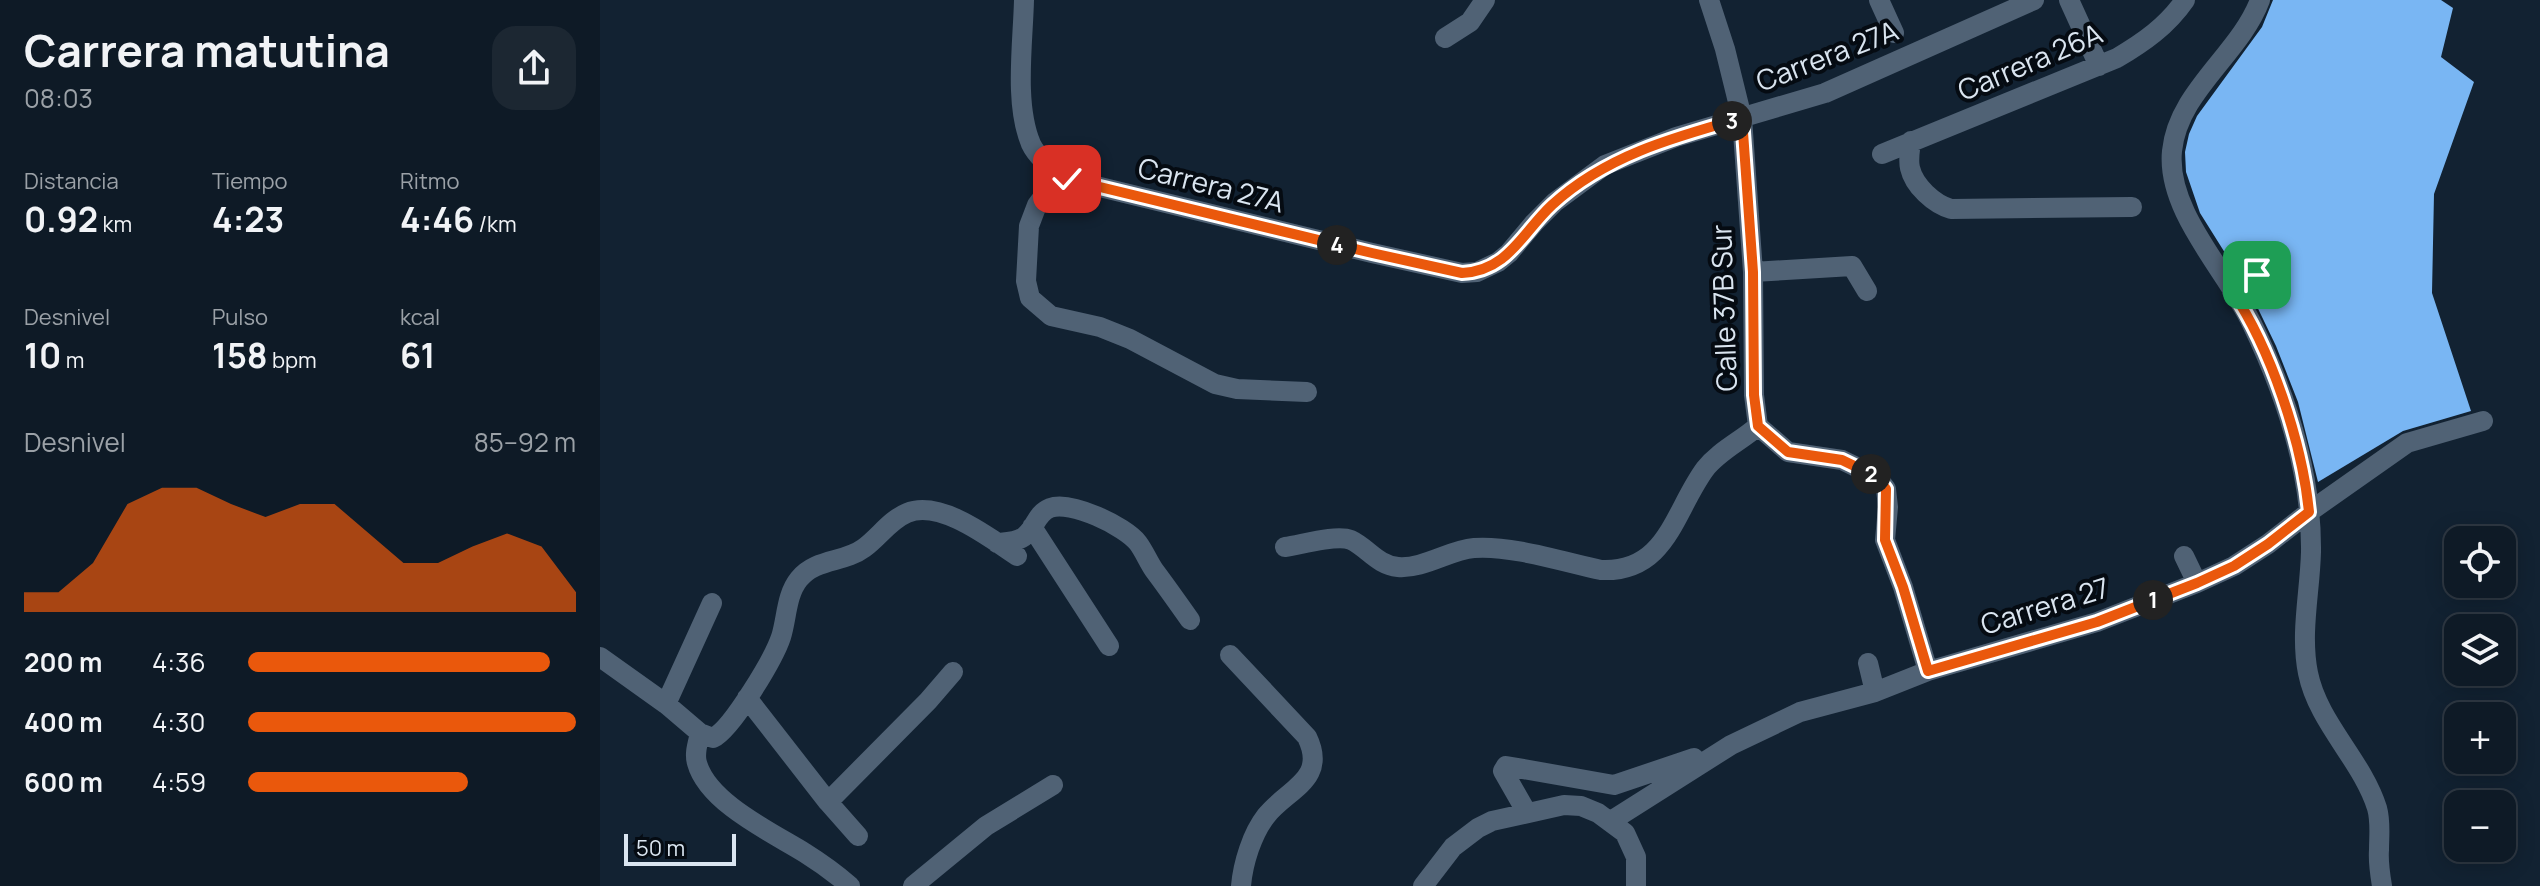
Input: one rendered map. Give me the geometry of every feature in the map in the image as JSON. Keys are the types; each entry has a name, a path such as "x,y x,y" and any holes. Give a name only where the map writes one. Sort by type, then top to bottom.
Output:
{"street":[{"path":"1024,0 1022,92 1025,121 1032,146 1044,162 1067,179 1049,189 1037,205 1029,226 1026,281 1030,298 1051,316 1100,327 1130,339 1215,384 1237,389 1307,392"},
{"path":"1445,38 1470,22 1485,0"},
{"name":"Calle 37B Sur","path":"1709,0 1742,118 1753,272 1754,395 1758,426 1788,452 1842,460 1877,477 1886,489 1885,540 1903,587 1928,671"},
{"path":"1879,0 1894,33"},
{"name":"Carrera 27A","path":"1067,179 1372,253 1462,273 1477,272 1509,253 1555,202 1605,165 1676,137 1825,93 2034,0"},
{"path":"2069,0 2099,66"},
{"name":"Carrera 26A","path":"1882,154 2099,66 2144,42 2162,28 2185,0"},
{"path":"2260,0 2237,40 2187,109 2177,129 2172,152 2180,200 2256,333 2302,461 2311,551 2305,645 2308,674 2320,702 2370,789 2378,810 2382,886"},
{"path":"1911,141 1909,166 1912,174 1933,200 1951,209 2132,207"},
{"path":"1753,272 1852,266 1867,291"},
{"path":"2232,291 2257,275"},
{"name":"Carrera 27","path":"1611,821 1731,745 1800,712 1875,692 1928,671 2097,622 2197,583 2234,566 2268,544 2407,443 2483,421"},
{"path":"1285,547 1349,539 1386,565 1400,568 1418,565 1462,549 1479,547 1601,570 1632,567 1650,555 1665,539 1704,471 1718,456 1758,426"},
{"path":"997,543 1025,536 1037,517 1048,508 1063,505 1078,509 1122,529 1137,541 1190,620"},
{"path":"600,657 666,704 700,733 713,738 722,733 747,698 780,640 790,597 797,581 809,569 859,551 896,520 920,510 934,510 951,516 1017,556"},
{"path":"1032,527 1109,646"},
{"path":"2184,556 2197,583"},
{"path":"666,704 712,603"},
{"path":"1230,655 1307,737 1313,760 1311,772 1294,792 1266,816 1250,848 1241,886"},
{"path":"1868,663 1875,692"},
{"path":"828,802 953,672"},
{"path":"747,698 858,836"},
{"path":"700,733 697,762 711,787 751,820 807,854 850,886"},
{"path":"1527,813 1503,771 1506,766 1614,785 1731,745"},
{"path":"913,886 986,826 1053,785"},
{"path":"1423,886 1442,858 1465,837 1492,821 1564,805 1581,806 1611,821 1625,833 1636,857 1636,886"}],"building":[{"path":"2273,0 2441,0 2453,8 2441,57 2474,82 2434,194 2432,293 2471,411 2403,431 2318,482 2298,402 2251,294 2268,282 2268,269 2256,262 2237,272 2200,213 2186,172 2185,152 2197,116 2262,27"}],"route":[{"path":"1067,179 1372,253 1462,273 1477,272 1509,253 1555,202 1605,165 1676,137 1742,118 1753,272 1754,395 1758,426 1788,452 1842,460 1877,477 1886,489 1885,540 1903,587 1928,671 2097,622 2197,583 2234,566 2309,512 2302,461 2294,433 2256,333 2232,291 2257,275"}]}
